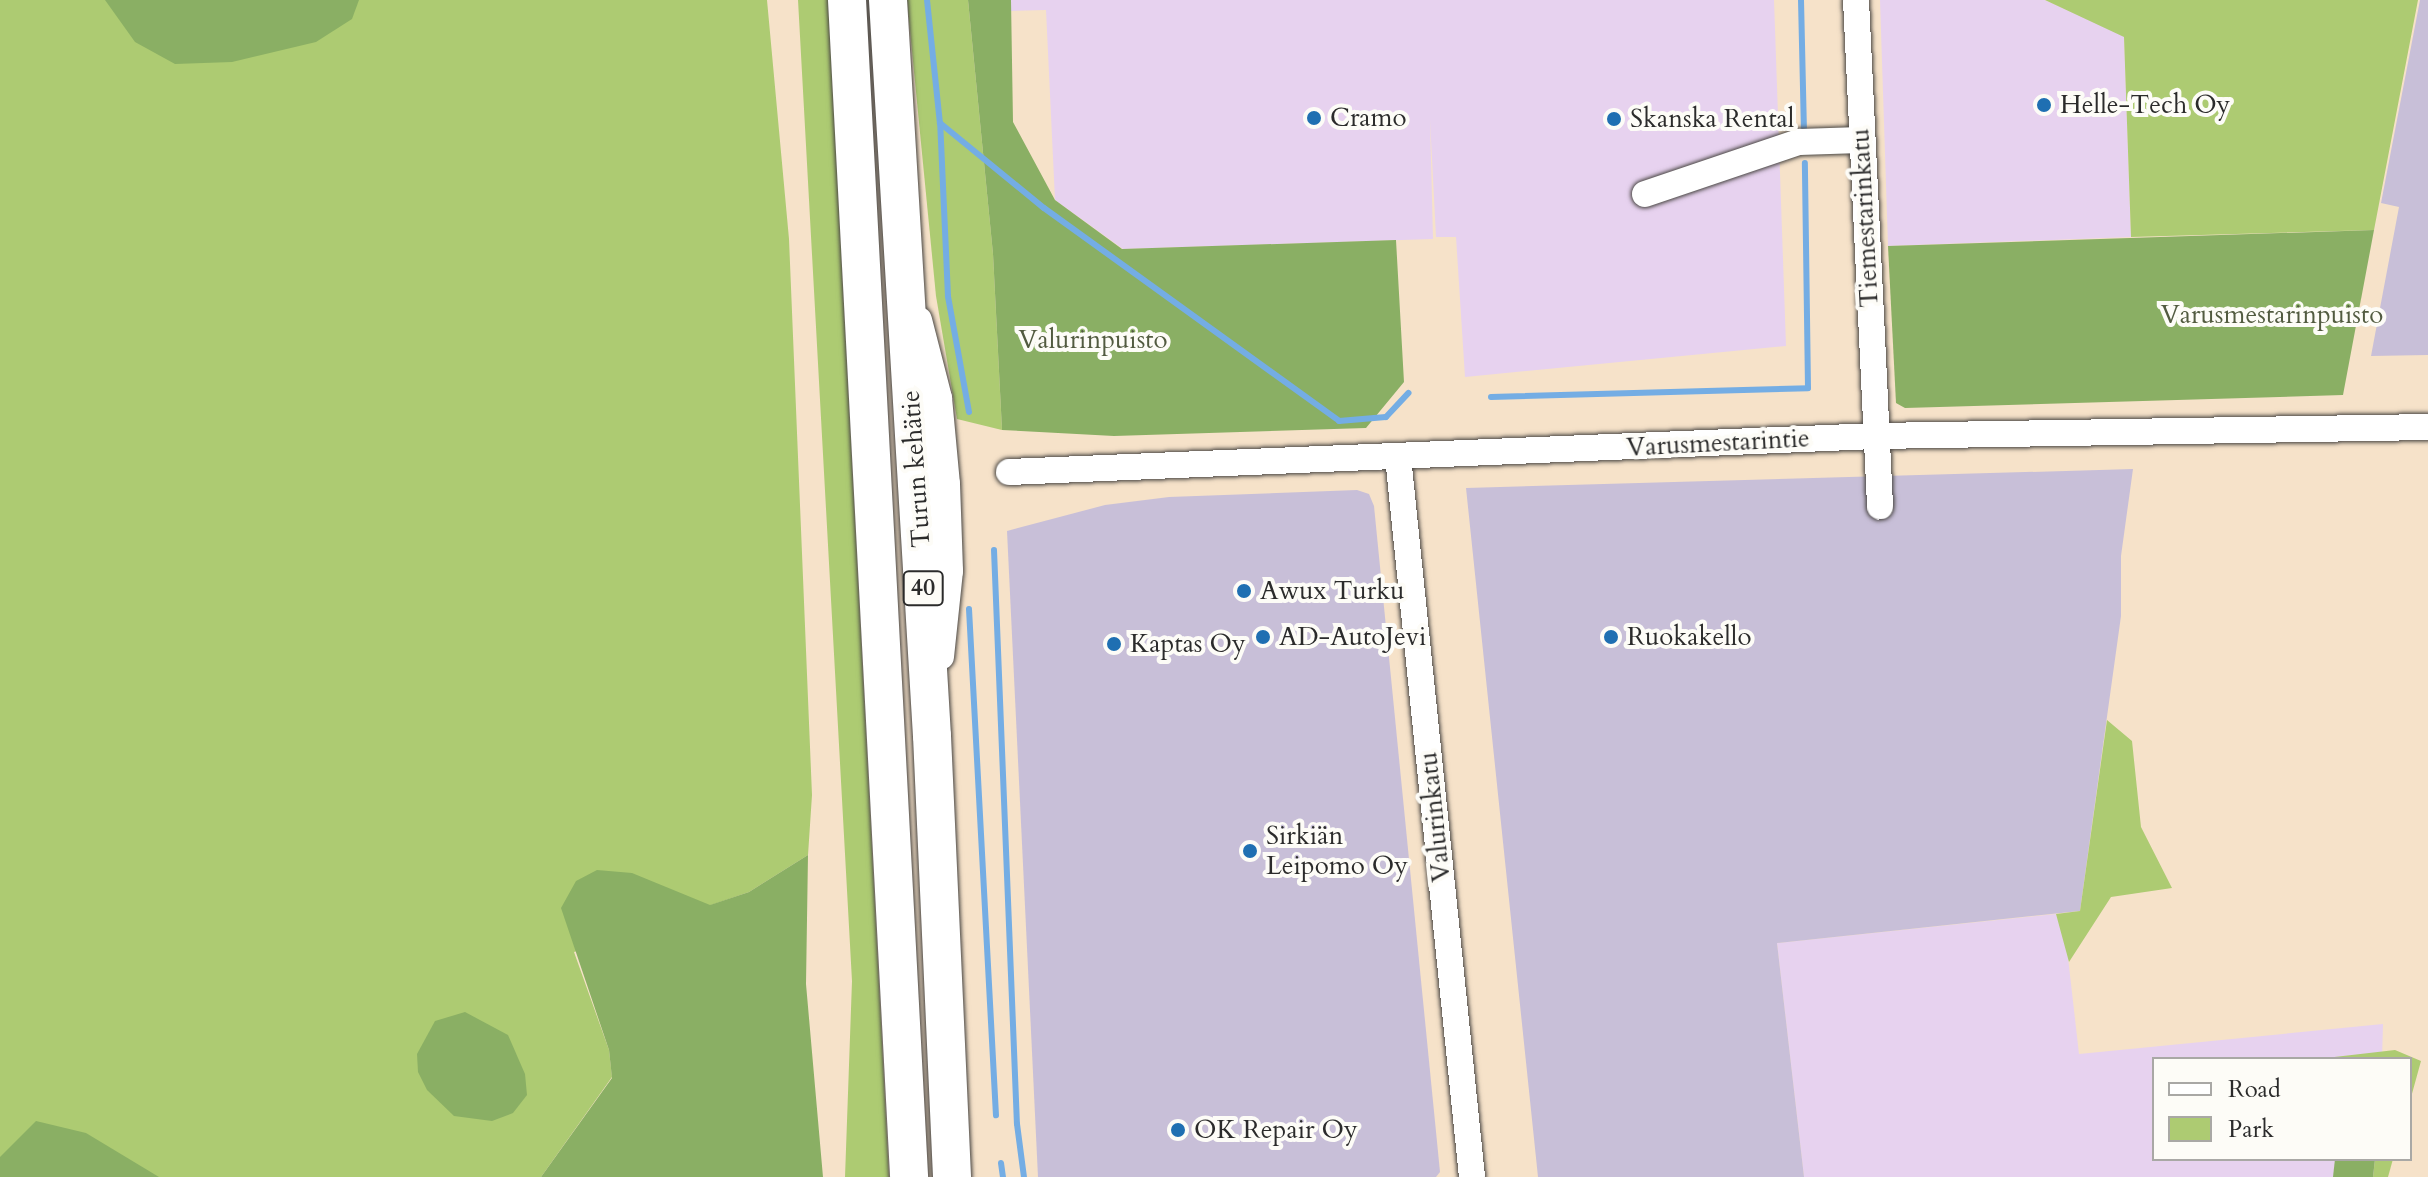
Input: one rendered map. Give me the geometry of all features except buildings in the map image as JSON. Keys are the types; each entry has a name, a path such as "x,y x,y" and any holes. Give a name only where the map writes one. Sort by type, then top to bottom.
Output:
{"highway":[{"name":"Turun kehätie","path":"847,0 909,1177"},
{"name":"Turun kehätie","path":"888,0 932,736 952,1177"}],"street":[{"name":"Tiemestarinkatu","path":"1856,0 1880,506"},
{"path":"1645,194 1799,142 1861,140"},
{"name":"Varusmestarintie","path":"1009,472 1876,436 2428,427"},
{"name":"Valurinkatu","path":"1398,457 1472,1177"}],"shaded area":[{"path":"1011,0 1774,0 1786,346 1465,377 1456,237 1436,237 1430,120 1433,239 1123,249 1055,200 1046,10 1011,11"},
{"path":"1880,0 2045,0 2124,36 2131,237 1888,246"},
{"path":"2420,0 2428,0 2428,355 2371,356 2399,207 2381,203"},
{"path":"2133,469 2121,556 2121,616 2080,911 1777,943 1804,1177 1538,1177 1466,488"},
{"path":"1357,490 1369,494 1374,506 1440,1172 1436,1177 1038,1177 1007,531 1105,505 1169,497"},
{"path":"2056,914 2066,940 2079,1054 2383,1024 2382,1057 2152,1057 2152,1161 2375,1161 2373,1177 1804,1177 1777,943"}],"green space":[{"path":"0,0 767,0 789,239 812,795 808,855 749,892 574,952 609,1050 612,1077 541,1177 0,1177"},
{"path":"105,0 359,0 352,19 316,42 232,62 175,64 135,42"},
{"path":"798,0 828,0 889,1177 845,1177 852,981"},
{"path":"907,0 968,0 993,254 1002,430 957,419 936,296"},
{"name":"Valurinpuisto","path":"968,0 1011,0 1013,122 1055,200 1122,249 1396,240 1404,382 1366,428 1114,436 1002,430 993,254"},
{"path":"2045,0 2418,0 2374,230 2131,237 2124,37"},
{"name":"Varusmestarinpuisto","path":"2374,230 2343,395 1905,408 1896,403 1888,246"},
{"path":"2107,720 2132,741 2141,827 2172,888 2111,897 2069,962 2056,914 2080,911"},
{"path":"808,855 806,984 823,1177 541,1177 612,1078 609,1050 561,908 576,881 597,870 632,873 710,905 749,892"},
{"path":"465,1012 508,1035 525,1074 527,1095 513,1113 492,1121 454,1116 427,1090 418,1072 417,1054 435,1021"},
{"path":"2395,1050 2412,1057 2334,1057"},
{"path":"2412,1057 2421,1061 2412,1094"},
{"path":"36,1121 86,1133 159,1177 0,1177 0,1157"},
{"path":"2335,1161 2375,1161 2373,1177 2333,1177"},
{"path":"2375,1161 2392,1161 2388,1177 2373,1177"}],"waterway":[{"path":"927,0 940,123"},
{"path":"1801,0 1804,128"},
{"path":"969,412 948,296 940,123 1044,208 1339,421 1386,417 1408,393"},
{"path":"1491,397 1808,388 1805,163"},
{"path":"994,550 1017,1124 1024,1177"},
{"path":"969,609 996,1115"},
{"path":"1001,1163 1003,1177"}],"place":[{"name":"Helle-Tech Oy","path":"2044,105"},
{"name":"Cramo","path":"1314,118"},
{"name":"Skanska Rental","path":"1614,119"},
{"name":"Awux Turku","path":"1244,591"},
{"name":"AD-AutoJevi","path":"1263,637"},
{"name":"Ruokakello","path":"1611,637"},
{"name":"Kaptas Oy","path":"1114,644"},
{"name":"Sirkiän Leipomo Oy","path":"1250,851"},
{"name":"OK Repair Oy","path":"1178,1130"}]}
